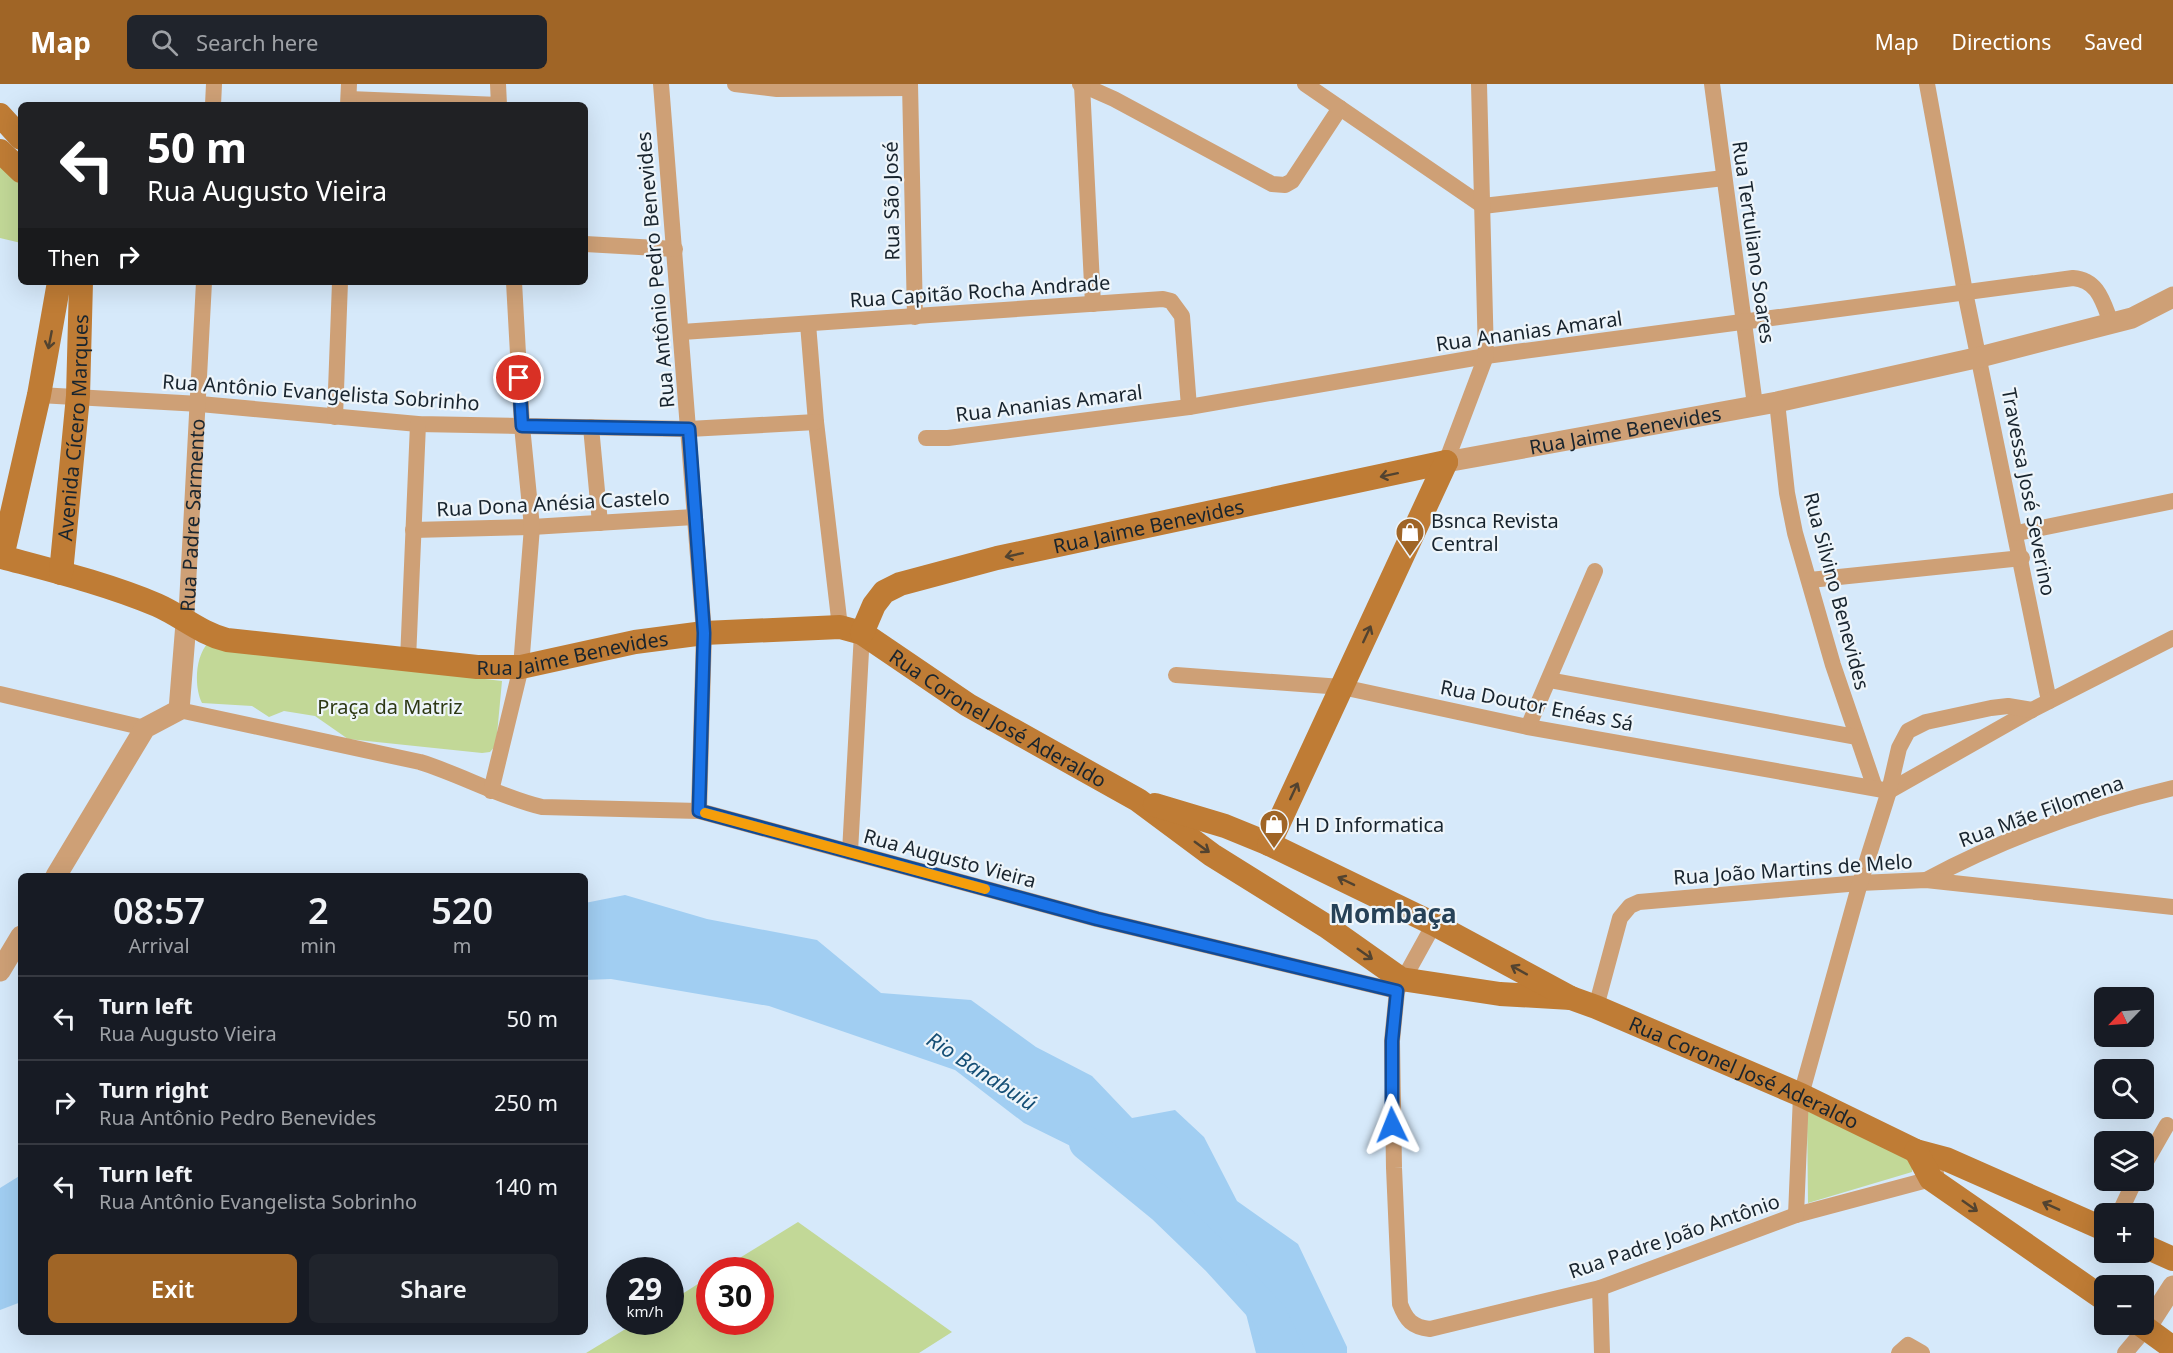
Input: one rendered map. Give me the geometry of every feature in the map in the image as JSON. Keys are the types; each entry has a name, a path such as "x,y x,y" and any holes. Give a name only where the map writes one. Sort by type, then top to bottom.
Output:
{"main road":[{"path":"0,115 18,135"},
{"path":"0,151 18,168"},
{"name":"Avenida Cícero Marques","path":"1,560 39,395 58,285"},
{"name":"Avenida Cícero Marques","path":"61,573 78,396 81,285"},
{"path":"1269,844 1446,462"},
{"name":"Rua Jaime Benevides","path":"1,560 61,573 158,606 209,636 227,640 477,667 521,667 634,642 704,633 851,630 884,592 900,584 997,558 1446,462"},
{"name":"Rua Coronel José Aderaldo","path":"851,630 968,705 1138,800 1212,855 1326,926 1399,985 1571,998"},
{"name":"Rua Coronel José Aderaldo","path":"1138,800 1225,826 1269,844 1434,924 1571,998 1801,1095 1916,1151 1946,1159 2094,1225"},
{"path":"1916,1151 1931,1179 2094,1292"},
{"path":"2154,1250 2173,1259"},
{"path":"2154,1334 2173,1348"}],"street":[{"path":"213,102 214,84"},
{"path":"498,84 500,102"},
{"name":"Rua Antônio Pedro Benevides","path":"662,84 704,633 699,811"},
{"path":"735,84 777,89 910,86"},
{"path":"1305,84 1483,206 1724,178"},
{"path":"1446,462 1486,356 1479,84"},
{"name":"Rua Tertuliano Soares","path":"1712,84 1755,405"},
{"name":"Travessa José Severino","path":"1926,84 1965,292 2017,533 2049,701"},
{"path":"1093,304 1081,85 1114,99 1272,184 1285,185 1292,181 1340,108"},
{"name":"Rua São José","path":"910,86 915,317"},
{"path":"349,96 450,102"},
{"path":"588,244 675,249"},
{"name":"Rua Ananias Amaral","path":"926,438 948,438 1189,406 1486,356 1965,292 2083,279 2097,289 2122,321"},
{"name":"Rua Padre Sarmento","path":"179,710 200,404 204,285"},
{"path":"335,417 340,285"},
{"path":"491,790 521,667 532,527 522,426 514,285"},
{"path":"2122,321 2173,297"},
{"name":"Rua Capitão Rocha Andrade","path":"682,332 1163,299 1171,301 1182,316 1189,406"},
{"path":"2122,321 2173,316"},
{"name":"Rua Jaime Benevides","path":"1446,462 1777,402 1980,357 2122,321"},
{"path":"808,324 816,422 851,630 850,852"},
{"name":"Rua Antônio Evangelista Sobrinho","path":"39,395 200,404 418,424 689,429 816,422"},
{"name":"Rua Silvino Benevides","path":"1777,402 1787,493 1810,580 1856,737 1882,790"},
{"path":"408,660 418,424"},
{"path":"591,427 600,522"},
{"path":"2017,533 2173,501"},
{"name":"Rua Dona Anésia Castelo","path":"413,530 532,527 694,517"},
{"path":"1810,580 2022,558"},
{"path":"1528,727 1595,570"},
{"path":"1882,790 2173,638"},
{"name":"Rua Doutor Enéas Sá","path":"1176,675 1342,687 1528,727 1882,790"},
{"name":"Rua Doutor Enéas Sá","path":"1549,680 1856,737"},
{"path":"0,693 145,728"},
{"path":"1796,1215 1801,1095 1860,883 1882,790 1899,748 1908,731 1926,722 1990,708 2008,706 2032,710"},
{"path":"1990,708 2004,725"},
{"path":"58,873 145,728 179,710"},
{"name":"Rua Augusto Vieira","path":"179,710 420,762 456,773 518,801 542,807 699,811 1097,919 1399,985"},
{"name":"Rua Mãe Filomena","path":"1926,880 1971,856 2015,838 2085,812 2173,788"},
{"name":"Rua João Martins de Melo","path":"1596,1007 1620,918 1630,906 1639,903 1860,883 1926,880 2173,907"},
{"path":"1399,985 1434,924"},
{"path":"0,971 18,941"},
{"name":"Rua Padre João Antônio","path":"1399,985 1391,1083 1400,1304 1410,1323 1418,1328 1430,1329 1600,1288 1796,1215 1931,1179"},
{"path":"2154,1148 2167,1125"},
{"path":"1931,1179 1946,1159"},
{"path":"2154,1311 2173,1286"},
{"path":"1600,1288 1602,1353"},
{"path":"2125,1353 2137,1335"},
{"path":"1899,1353 1908,1345 1922,1353"}],"green space":[{"path":"0,160 18,164 18,242 0,238"},
{"name":"Praça da Matriz","path":"208,643 234,650 502,681 496,745 490,752 482,753 348,739 315,716 284,711 269,717 252,706 202,703 199,696 197,672 200,656"},
{"path":"1807,1111 1913,1160 1912,1172 1808,1203"},
{"path":"798,1222 952,1332 919,1353 586,1353 616,1335 684,1335 684,1293 696,1285 696,1335 774,1335 774,1257 741,1257"}],"water":[{"name":"Rio Banabuiú","path":"625,895 707,919 817,940 881,993 971,1000 1036,1047 1092,1076 1132,1118 1175,1110 1204,1137 1237,1201 1298,1244 1347,1347 1347,1353 1256,1353 1231,1255 1166,1193 1024,1123 955,1070 769,1006 611,979 588,980 588,902"},
{"path":"18,1177 18,1303 0,1310 0,1188"}],"waterway":[{"name":"Rio Banabuiú","path":"1086,1143 1163,1206 1218,1259 1271,1317 1288,1353"}],"slow traffic":[{"path":"705,813 985,889"}],"place":[{"name":"Bsnca Revista Central","path":"1410,558"},
{"name":"H D Informatica","path":"1274,850"}],"district":[{"name":"Mombaça","path":"1393,913"}],"route":[{"path":"519,378 522,426 689,429 704,633 699,811 1097,919 1397,991 1392,1041 1392,1125"}]}
